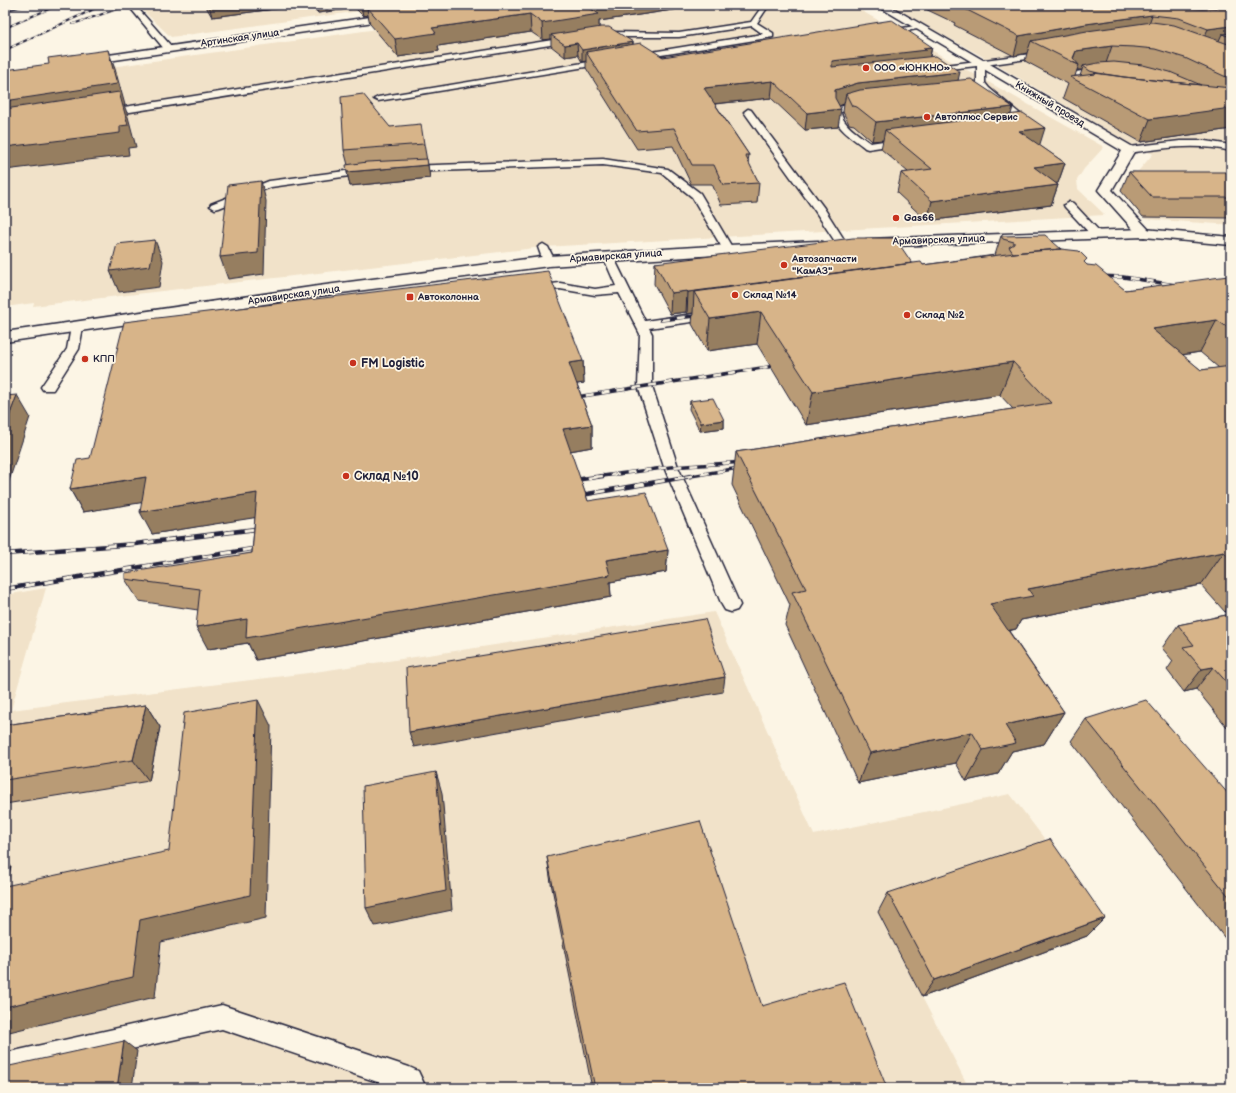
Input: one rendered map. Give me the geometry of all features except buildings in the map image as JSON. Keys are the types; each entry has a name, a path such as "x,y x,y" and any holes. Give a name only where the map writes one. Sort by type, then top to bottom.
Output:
{"street":[{"name":"Книжный проезд","path":"881,5 1129,150"},
{"name":"Артинская улица","path":"72,63 407,14"},
{"path":"1129,150 1105,190 1144,233"},
{"name":"Армавирская улица","path":"5,337 318,292 549,261 608,256 894,241 1144,233 1231,241"}],"lane":[{"path":"5,8 21,5"},
{"path":"131,5 168,48"},
{"path":"753,24 766,5"},
{"path":"593,36 616,34 641,36 679,35 753,24 773,37 629,58"},
{"path":"878,34 921,27"},
{"path":"98,114 578,38"},
{"path":"919,71 1052,52"},
{"path":"378,98 614,60"},
{"path":"981,63 982,91 1021,118 1017,128 1001,130"},
{"path":"1090,90 1078,85 1072,79 1072,75 1094,70 1111,71"},
{"path":"871,103 855,105 837,110 836,113 840,122 868,146 915,140"},
{"path":"748,112 820,210 842,244"},
{"path":"1129,150 1191,142 1219,144 1231,148"},
{"path":"399,169 602,162 665,171 696,195 728,249"},
{"path":"215,206 269,184 377,171"},
{"path":"1069,205 1097,235"},
{"path":"543,247 549,261"},
{"path":"608,256 646,334 645,386 671,467 730,605"},
{"path":"522,291 560,286 595,292 623,289"},
{"path":"642,325 727,314"},
{"path":"48,387 73,349 77,327"},
{"path":"5,1065 222,1017 409,1080 413,1088"}],"shaded area":[{"path":"137,5 405,5 171,37"},
{"path":"547,5 851,5 1104,147 1084,169 1077,180 1078,189 1105,215 543,247 33,306 34,303 5,307 5,82"},
{"path":"888,5 1231,5 1231,225 1145,219 1121,191 1153,154 1133,145 1157,141 1132,145 980,55"},
{"path":"46,588 11,710 308,673 714,612 814,835 1010,794 1050,846 878,912 969,1088 5,1088 5,595"}],"railway":[{"path":"5,28 58,5"},
{"path":"5,50 103,5"},
{"path":"73,24 129,5"},
{"path":"1098,276 1123,277 1182,286"},
{"path":"661,320 703,315"},
{"path":"570,398 781,365"},
{"path":"595,477 671,467 745,462"},
{"path":"691,476 745,467"},
{"path":"568,481 603,476"},
{"path":"576,496 691,476"},
{"path":"685,477 691,476"},
{"path":"5,554 135,544 264,528"},
{"path":"5,589 264,547"}],"place":[{"name":"ООО «ЮНКНО»","path":"866,68"},
{"name":"Автоплюс Сервис","path":"927,117"},
{"name":"Gas66","path":"896,218"},
{"name":"Автозапчасти \"КамАЗ\"","path":"784,265"},
{"name":"Склад №14","path":"735,295"},
{"name":"Автоколонна","path":"410,297"},
{"name":"Склад №2","path":"907,315"},
{"name":"КПП","path":"85,359"},
{"name":"FM Logistic","path":"353,363"},
{"name":"Склад №10","path":"346,476"}]}
